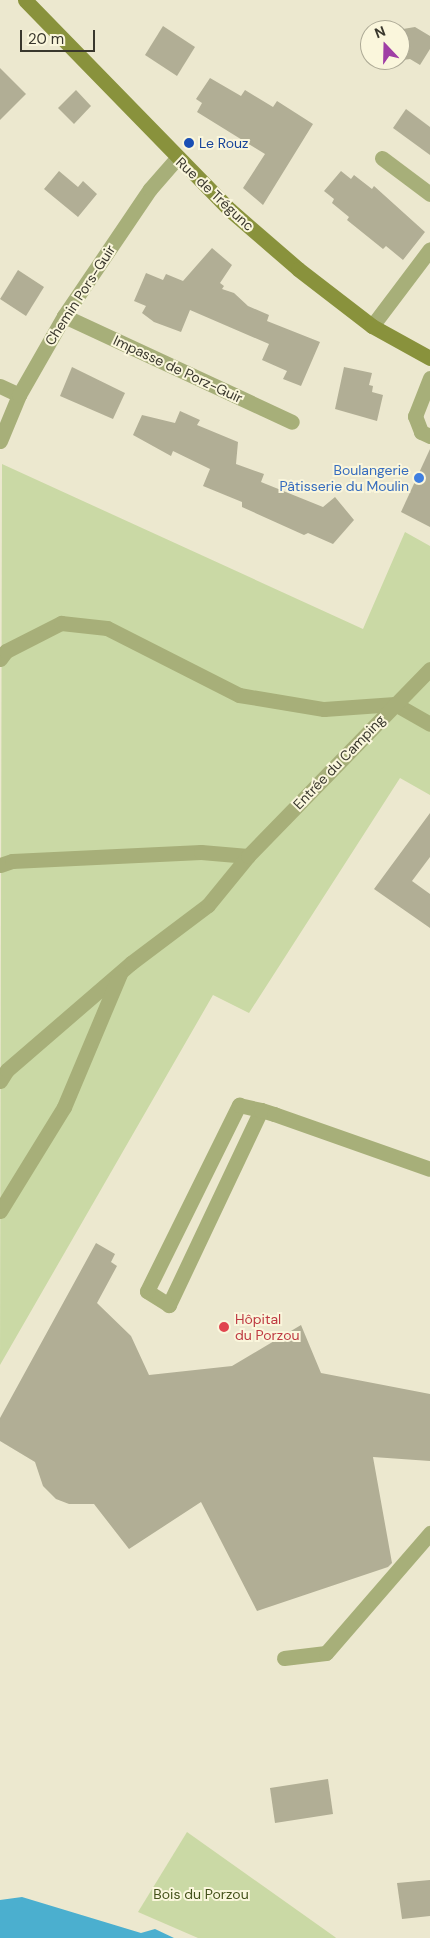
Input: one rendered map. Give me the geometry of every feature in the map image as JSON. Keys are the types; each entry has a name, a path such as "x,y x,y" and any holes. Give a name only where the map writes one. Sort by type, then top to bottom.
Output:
{"main road":[{"name":"Rue de Trégunc","path":"24,0 177,158 298,269 372,326 430,358"}],"street":[{"name":"Chemin Pors-Guir","path":"0,441 19,396 64,316 150,189 177,158"},
{"path":"382,158 430,194"},
{"path":"372,326 430,250"},
{"name":"Impasse de Porz-Guir","path":"64,316 292,422"},
{"path":"430,378 415,416 421,432 430,436"},
{"path":"0,386 19,396"},
{"path":"0,659 6,651 61,623 107,628 239,694 324,709 395,704 430,724"},
{"name":"Entrée du Camping","path":"0,1081 7,1070 121,971 208,905 248,856 430,668"},
{"path":"0,865 12,861 201,852 248,856"},
{"path":"0,1210 64,1107 121,971"},
{"path":"261,1110 169,1305 147,1291 239,1105 261,1110 430,1170"},
{"path":"284,1658 326,1653 430,1533"}],"green space":[{"path":"2,464 363,629 405,532 430,546 430,795 400,778 249,1013 213,995 0,1365"},
{"name":"Bois du Porzou","path":"187,1832 336,1938 198,1938 138,1912"}],"water":[{"path":"22,1897 141,1933 155,1929 174,1938 0,1938 0,1900"}],"building":[{"path":"163,26 195,47 177,76 145,55"},
{"path":"415,27 430,36 430,49 420,65 410,59 410,28"},
{"path":"0,68 26,94 0,120"},
{"path":"210,78 241,96 245,90 273,107 277,101 313,124 263,205 243,188 265,154 197,112 202,103 196,99"},
{"path":"76,90 91,106 74,124 58,108"},
{"path":"406,109 430,127 430,155 393,128"},
{"path":"59,171 78,187 83,181 97,194 78,217 44,189"},
{"path":"341,171 351,179 354,175 372,189 374,186 425,232 403,260 386,246 383,249 347,220 349,217 332,203 334,199 324,191"},
{"path":"212,248 232,265 220,283 224,286 222,289 234,293 248,306 269,315 267,321 320,342 301,386 283,379 287,371 262,360 269,344 190,310 181,332 154,322 142,313 146,306 134,301 146,273 163,280 166,274 183,281"},
{"path":"18,270 44,287 26,316 0,299"},
{"path":"72,367 125,393 113,419 60,396"},
{"path":"344,367 372,373 369,385 373,386 372,392 383,395 377,421 335,409"},
{"path":"180,411 200,420 197,425 238,442 236,464 264,474 261,482 323,507 335,497 354,520 333,544 308,533 304,535 242,507 242,502 203,486 210,469 173,451 171,456 133,435 142,415 175,423"},
{"path":"430,449 430,527 401,512"},
{"path":"430,813 430,857 412,881 430,894 430,928 374,889"},
{"path":"96,1243 115,1254 111,1262 117,1266 97,1303 131,1336 149,1375 232,1366 301,1325 321,1373 430,1394 430,1461 373,1457 392,1563 388,1567 257,1611 201,1502 129,1549 94,1504 69,1504 56,1499 43,1486 35,1462 0,1441 0,1418"},
{"path":"328,1779 333,1814 275,1823 270,1788"},
{"path":"430,1880 430,1916 402,1919 397,1883"}],"place":[{"name":"Le Rouz","path":"189,143"},
{"name":"Boulangerie Pâtisserie du Moulin","path":"419,478"},
{"name":"Hôpital du Porzou","path":"224,1327"}]}
